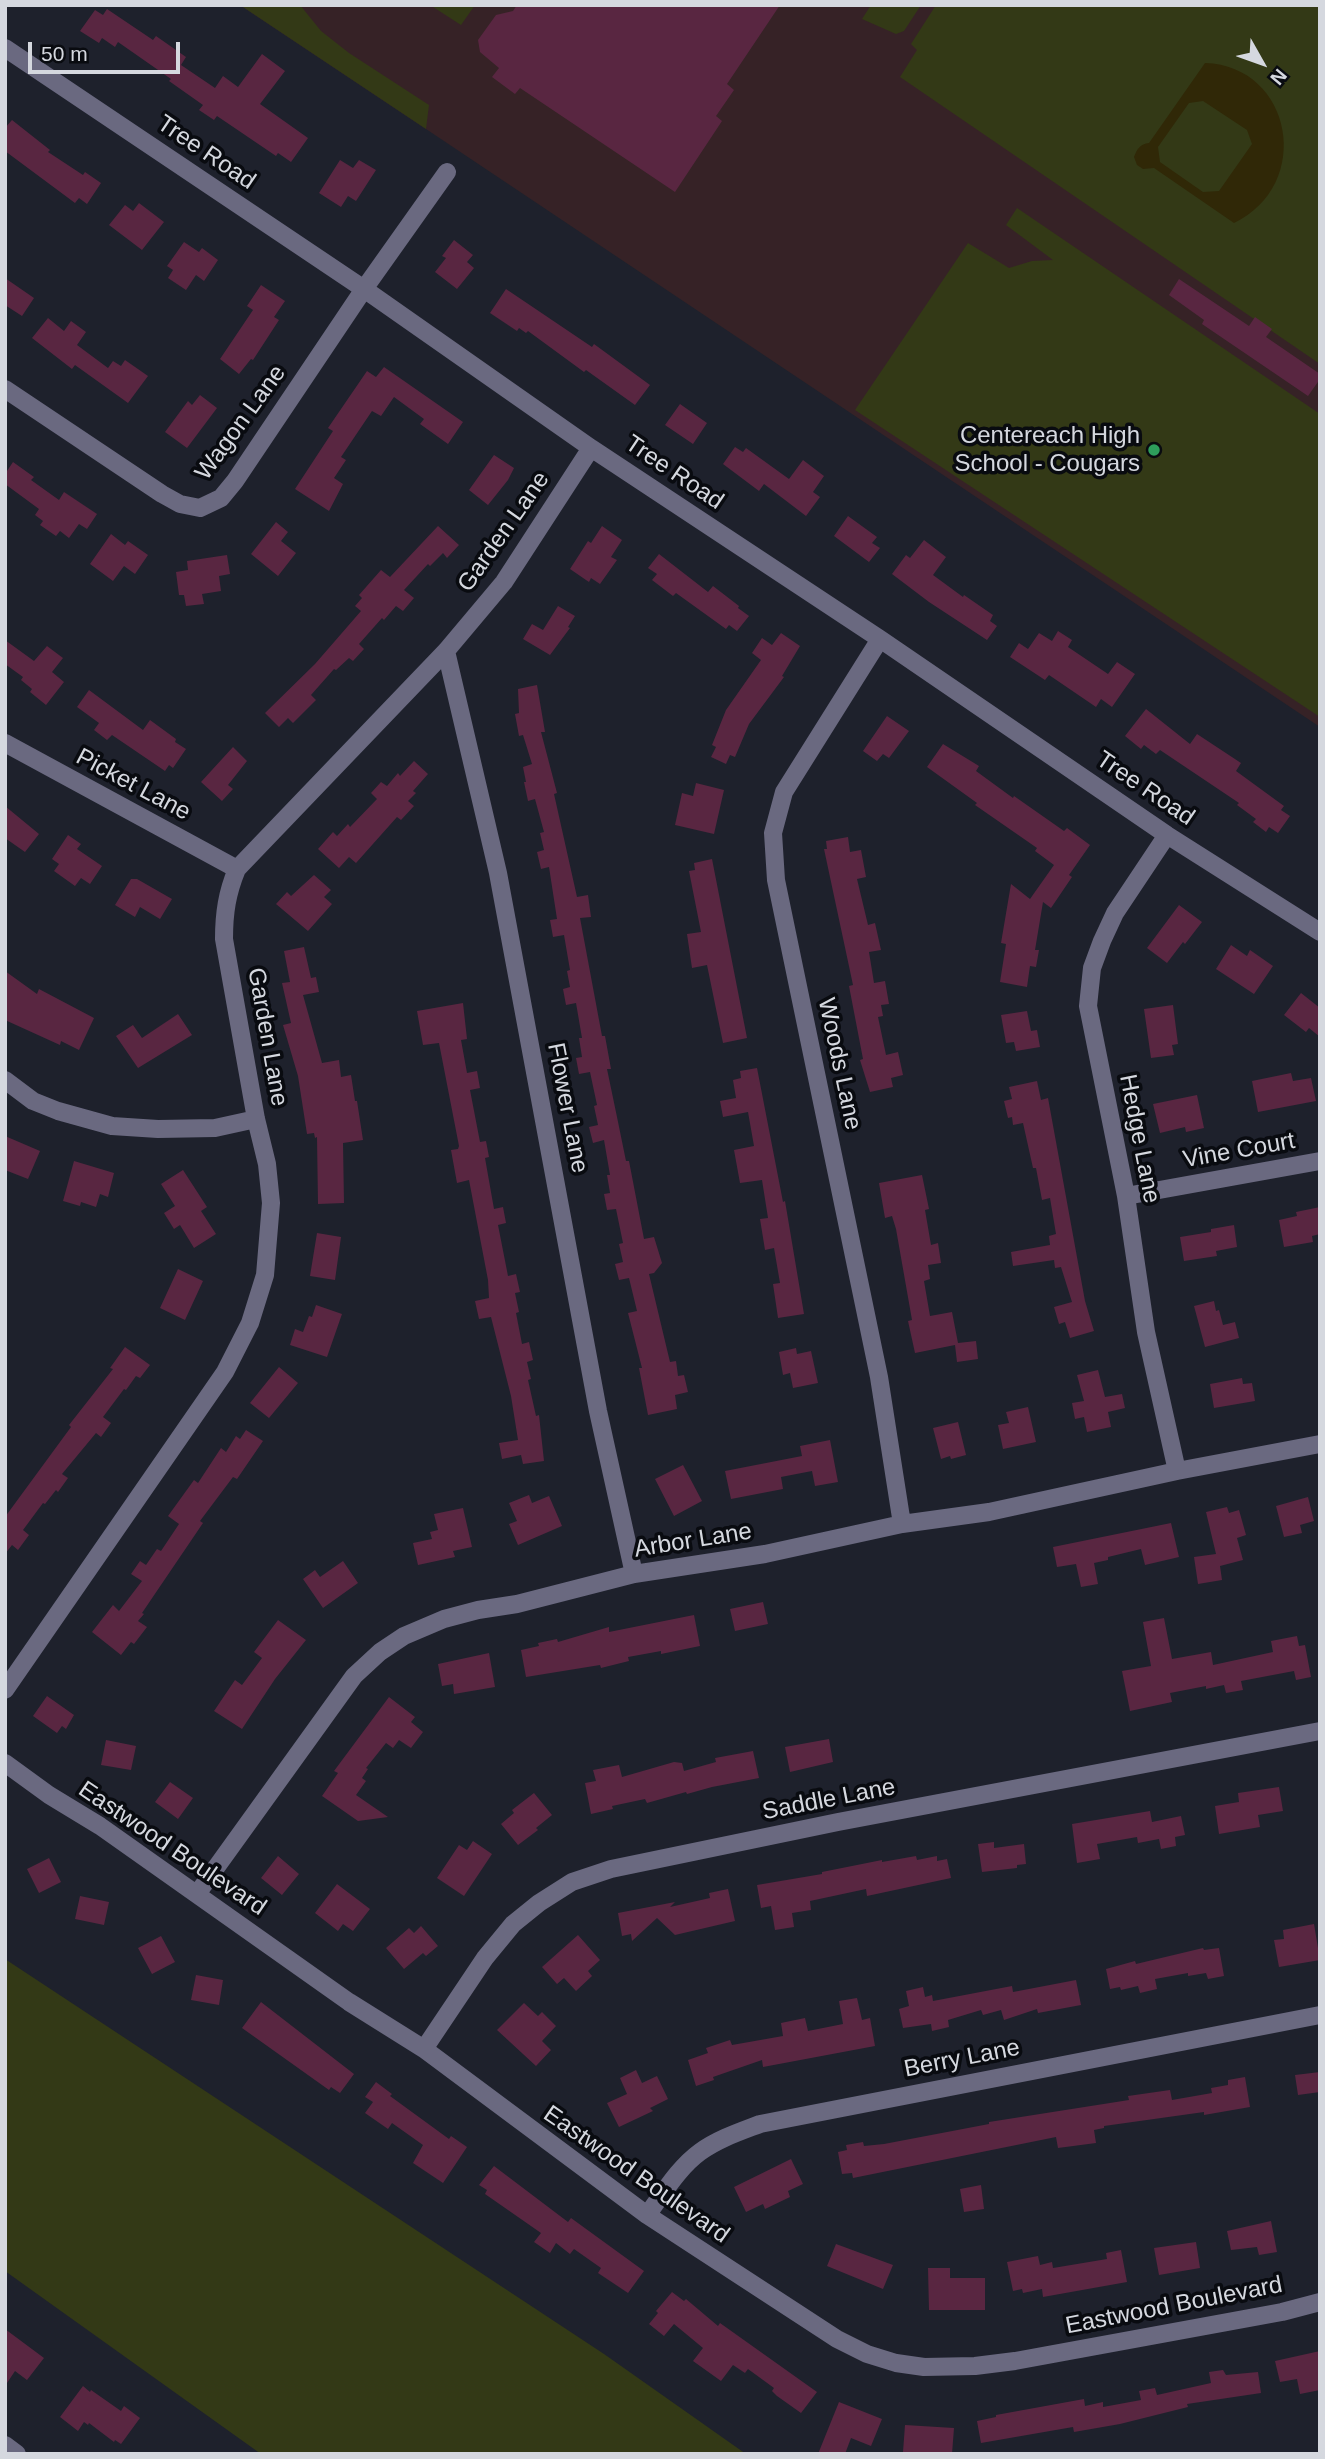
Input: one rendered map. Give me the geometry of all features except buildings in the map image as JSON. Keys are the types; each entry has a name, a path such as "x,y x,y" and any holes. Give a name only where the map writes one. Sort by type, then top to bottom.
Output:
{"street":[{"name":"Tree Road","path":"5,48 364,289 591,448 880,639 1167,835 1320,932"},
{"name":"Wagon Lane","path":"5,389 162,494 180,503 200,508 221,498 447,172"},
{"name":"Garden Lane","path":"5,1690 226,1372 250,1323 265,1275 271,1203 267,1164 256,1119 224,939 224,914 229,889 237,869 446,651 504,582 591,448"},
{"name":"Woods Lane","path":"880,639 784,792 773,833 776,880 879,1377 902,1524"},
{"name":"Flower Lane","path":"446,651 498,873 598,1411 634,1574"},
{"name":"Picket Lane","path":"5,743 237,869"},
{"name":"Hedge Lane","path":"1167,835 1115,913 1092,968 1088,1006 1126,1196 1146,1332 1177,1471"},
{"path":"5,1080 33,1101 112,1126 158,1129 215,1128 256,1119"},
{"name":"Vine Court","path":"1126,1196 1320,1161"},
{"name":"Arbor Lane","path":"197,1894 354,1676 380,1652 404,1636 444,1619 517,1604 634,1574 765,1554 902,1524 989,1512 1177,1471 1320,1444"},
{"name":"Saddle Lane","path":"424,2049 485,1958 513,1924 572,1882 611,1869 838,1822 1320,1731"},
{"name":"Eastwood Boulevard","path":"5,1763 49,1795 100,1826 349,2002 424,2049 647,2215 837,2339 867,2354 896,2364 949,2368 1015,2361 1320,2302"},
{"name":"Berry Lane","path":"647,2215 676,2176 699,2153 725,2138 760,2124 1320,2015"},
{"path":"5,2445 17,2454"}],"shaded area":[{"path":"240,5 1320,5 1320,727 426,129"}],"green space":[{"path":"240,5 300,5 321,31 349,53 429,105 426,129"},
{"path":"430,5 475,5 461,25"},
{"path":"871,5 921,5 904,31 896,34 862,19"},
{"path":"936,5 1320,5 1320,364 900,77 917,50 911,44"},
{"path":"1017,208 1320,414 1320,717 855,410 968,243 1009,268 1032,261 1053,260 1006,225"},
{"path":"5,1959 604,2354 746,2454 261,2454 5,2271"}],"sand":[{"path":"1205,63 1235,69 1258,84 1274,105 1282,130 1283,156 1276,182 1259,205 1234,223 1154,168 1143,169 1137,165 1134,157 1136,152 1149,143","holes":["1203,101 1247,130 1252,144 1219,191 1203,192 1160,162 1158,147 1189,103"]}],"place":[{"name":"Centereach High School - Cougars","path":"1154,450"}]}
